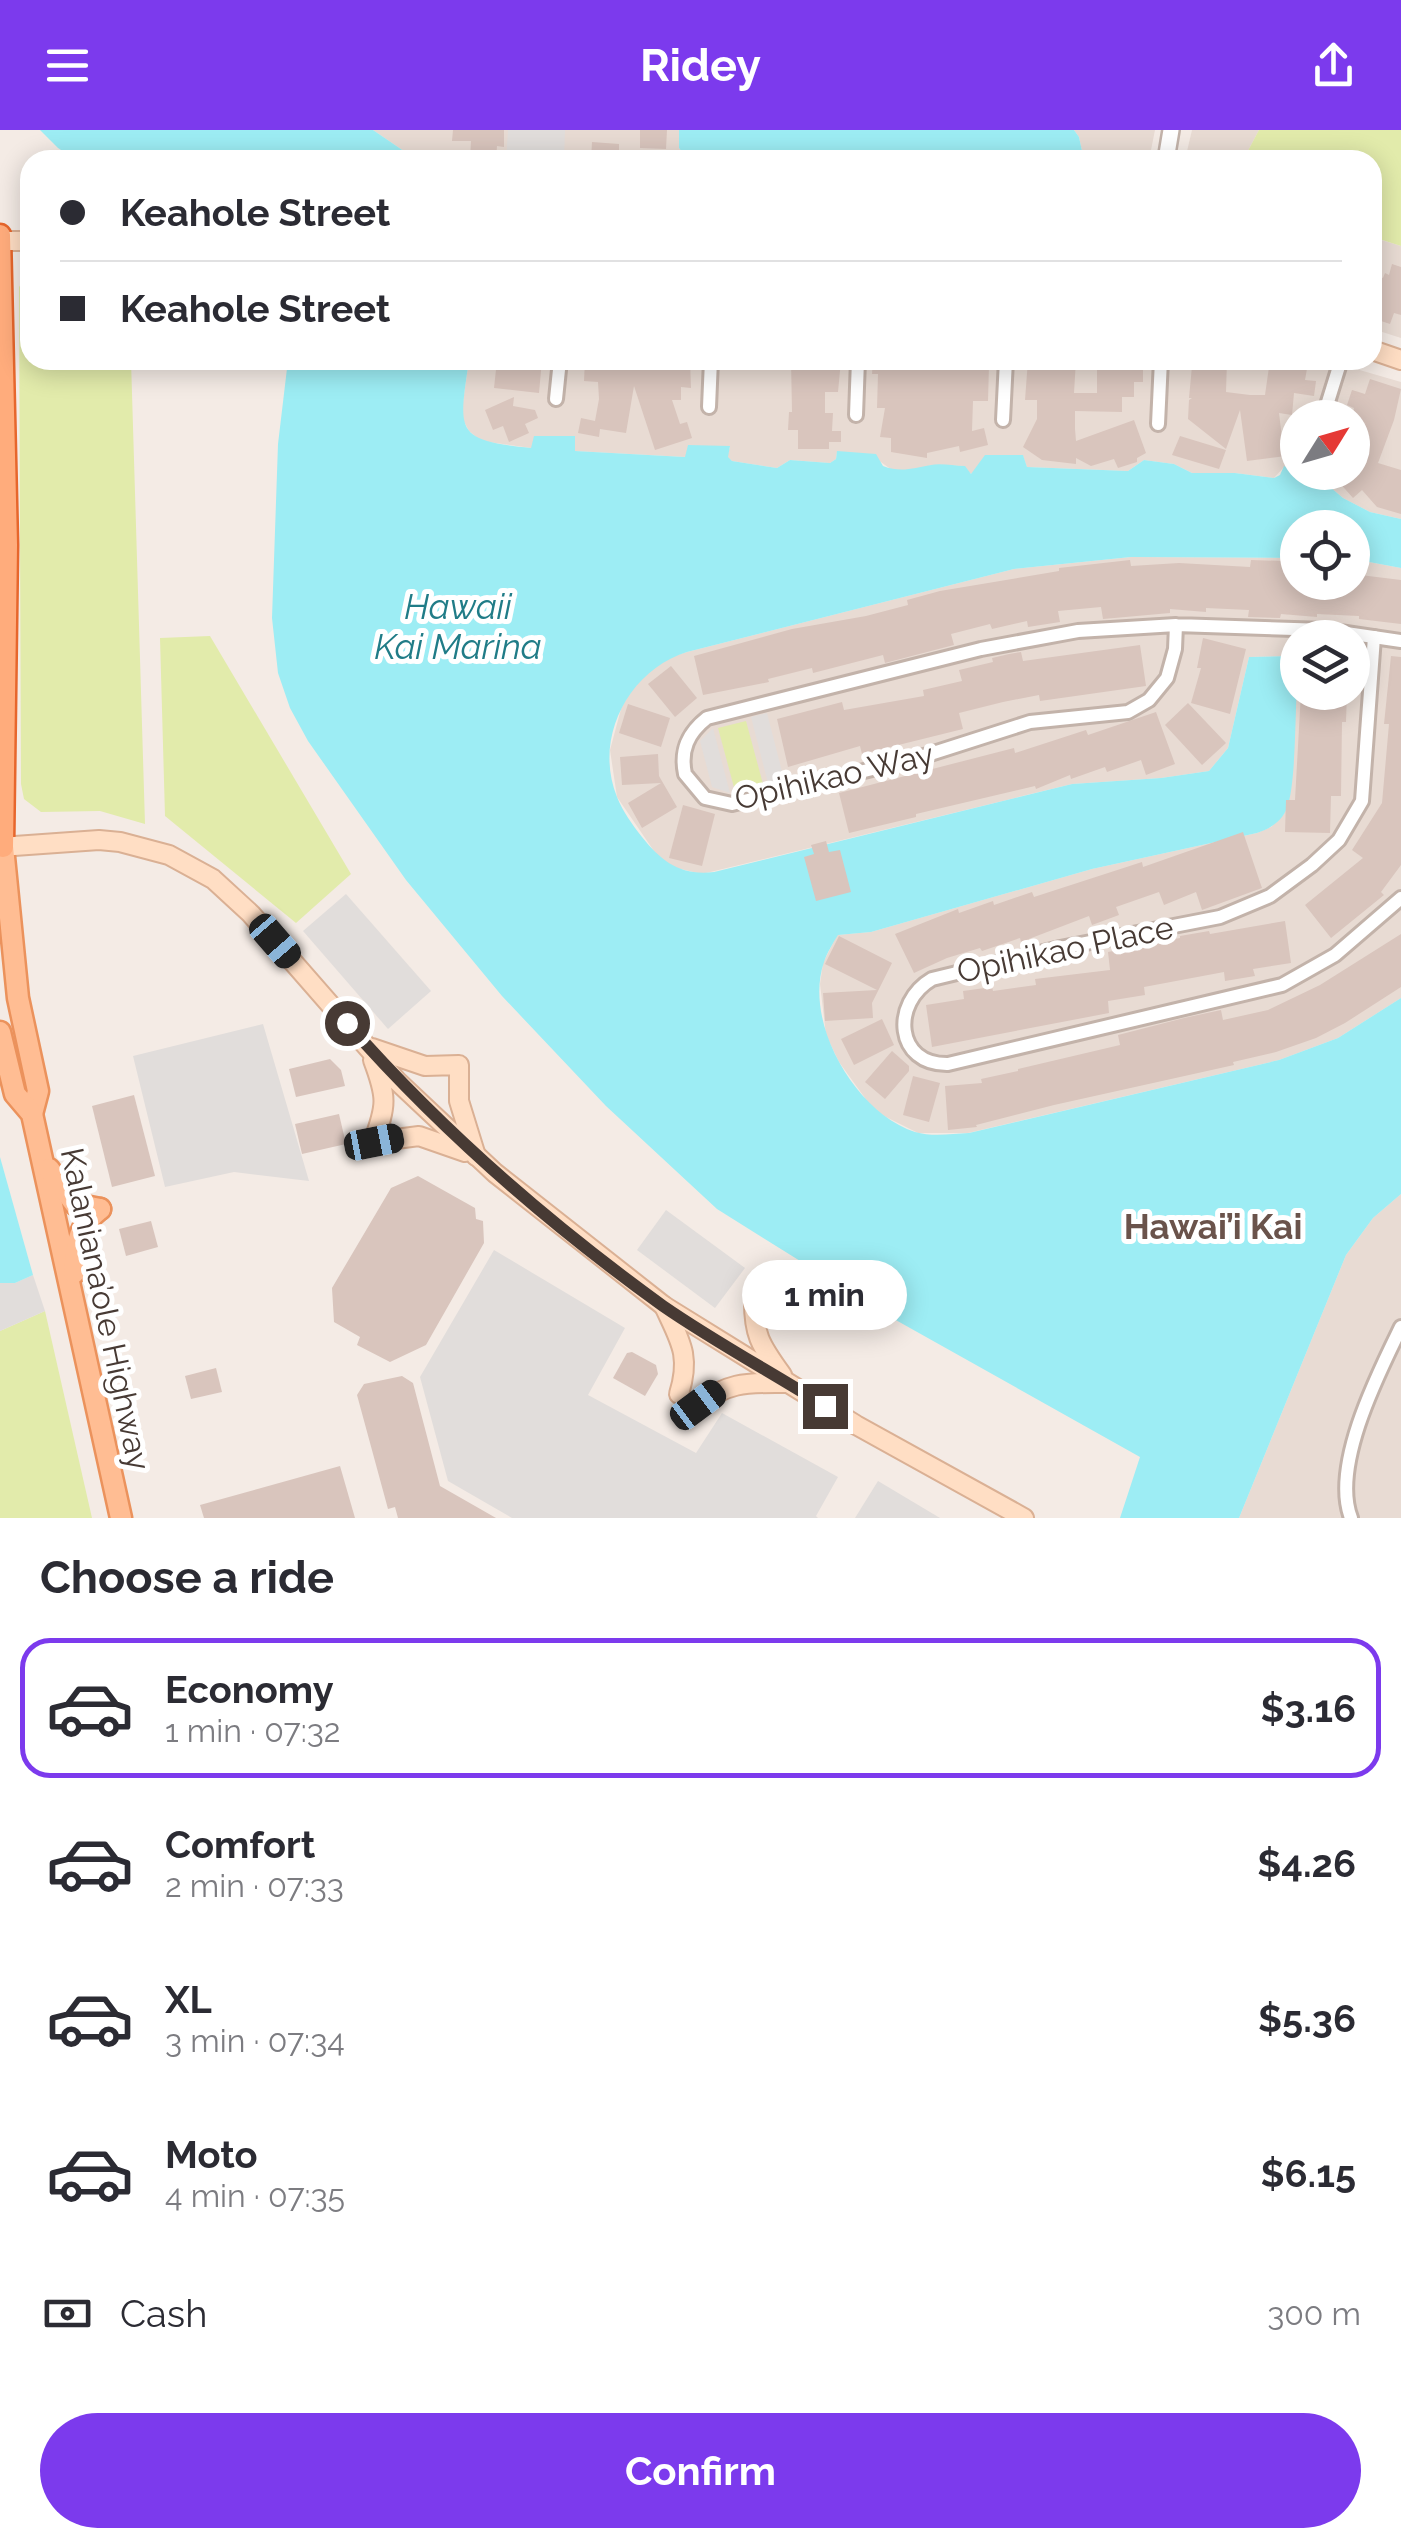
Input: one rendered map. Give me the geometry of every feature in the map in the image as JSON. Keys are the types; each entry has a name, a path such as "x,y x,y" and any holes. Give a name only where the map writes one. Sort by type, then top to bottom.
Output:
{"highway":[{"name":"Kalaniana’ole Highway","path":"0,239 7,545 2,847"}],"main road":[{"path":"2,847 120,842 153,850 199,870 239,901 397,1081 476,1156 664,1306 856,1425 1024,1518"},
{"name":"Kalaniana’ole Highway","path":"2,847 18,998 38,1091 32,1114 121,1518"},
{"name":"Kalaniana’ole Highway","path":"0,1032 15,1094 32,1114"},
{"path":"367,1046 385,1092 383,1116 374,1142 419,1136 476,1156"},
{"path":"367,1046 425,1066 460,1065 459,1101 476,1156"},
{"path":"42,1160 76,1204 100,1209 85,1220 72,1289"},
{"path":"754,1296 757,1338 788,1383"},
{"path":"664,1306 686,1354 680,1394"},
{"path":"698,1405 726,1386 788,1383"}],"street":[{"path":"556,399 559,370"},
{"path":"709,408 711,370"},
{"path":"856,415 858,370"},
{"path":"1003,420 1006,370"},
{"path":"1158,424 1161,370"},
{"path":"1329,400 1338,370"},
{"name":"Opihikao Way","path":"1176,624 1167,678 1150,700 1128,712 1030,722 924,756 732,804 705,798 685,774 683,754 690,734 707,718 1048,635 1176,624 1326,630 1401,642"},
{"name":"Opihikao Place","path":"1374,637 1362,801 1339,840 1312,865 1270,896 1236,912 932,979 916,990 907,1004 905,1036 924,1057 948,1064 1168,1010 1252,994 1300,977 1336,955 1401,898"},
{"path":"1350,1518 1345,1496 1347,1472 1379,1373 1401,1326"}],"shaded area":[{"path":"373,130 679,130 680,150 402,150"},
{"path":"508,130 565,130 564,150 507,150"},
{"path":"1074,130 1155,130 1151,150 1082,150"},
{"path":"1192,130 1259,130 1248,150 1187,150"},
{"path":"1382,240 1401,246 1401,338 1382,332"},
{"path":"468,370 1360,370 1401,382 1401,519 1370,512 1334,490 1370,490 1370,400 1280,400 1280,471 1274,478 1192,473 1174,464 1144,460 1128,471 1027,467 1023,456 983,462 971,474 964,466 892,470 878,460 837,452 830,463 790,460 777,468 732,461 727,457 730,447 686,457 575,451 575,437 531,448 481,441 469,431 461,416"},
{"path":"1131,557 1280,558 1280,600 1370,600 1370,562 1401,568 1401,998 1338,1038 1279,1060 968,1133 918,1133 870,1105 839,1062 826,1035 820,984 823,963 837,935 871,932 1092,869 1271,827 1284,814 1295,710 1370,710 1370,620 1280,620 1280,656 1249,657 1228,748 1209,771 1072,784 702,874 672,867 656,854 617,797 610,750 621,709 631,690 668,658 1014,569"},
{"path":"767,713 785,783 769,787 751,717"},
{"path":"713,728 730,793 712,787 700,741"},
{"path":"346,894 431,991 388,1029 303,931"},
{"path":"263,1024 309,1181 234,1172 165,1187 133,1056"},
{"path":"1401,1194 1401,1518 1239,1518 1346,1255 1373,1218"},
{"path":"666,1210 745,1268 715,1308 637,1250"},
{"path":"494,1250 625,1328 588,1395 696,1453 722,1413 838,1477 818,1518 512,1518 448,1481 420,1377"},
{"path":"33,1275 45,1311 0,1331 0,1283 15,1283"},
{"path":"878,1481 940,1518 855,1518"}],"green space":[{"path":"1259,130 1401,130 1401,246 1382,240 1382,150 1248,150"},
{"path":"19,287 20,370 131,370 145,824 100,811 41,812 24,799"},
{"path":"210,636 351,874 296,923 165,816 160,638"},
{"path":"746,721 763,784 735,791 718,728"},
{"path":"45,1311 92,1518 0,1518 0,1331"}],"water":[{"path":"40,130 373,130 402,150 61,150"},
{"path":"679,130 1074,130 1082,150 680,150"},
{"name":"Hawaii Kai Marina","path":"287,370 468,370 463,403 467,428 487,441 506,445 531,448 534,436 575,436 575,451 685,457 688,445 730,446 728,457 732,461 777,468 790,460 830,463 836,459 837,451 876,454 883,466 896,469 943,464 965,466 971,474 985,455 1023,455 1027,467 1128,471 1144,460 1174,464 1192,473 1274,478 1280,475 1280,490 1334,490 1366,510 1280,510 1280,558 1131,557 1014,569 687,652 666,661 633,690 613,730 610,752 617,797 649,846 682,869 714,872 1072,784 1209,771 1228,748 1249,657 1280,656 1280,710 1296,710 1295,749 1290,797 1285,813 1271,827 1092,869 871,932 838,935 824,962 819,986 828,1038 855,1086 893,1122 915,1132 935,1135 969,1133 1279,1060 1338,1038 1401,998 1401,1194 1373,1218 1346,1255 1239,1518 1120,1518 1140,1457 885,1314 717,1209 606,1106 502,996 406,880 308,741 290,708 278,673 272,618 278,444"},
{"name":"Hawaii Kai Marina","path":"1370,512 1401,519 1401,568 1370,562"},
{"path":"0,1157 33,1275 15,1283 0,1283"}],"building":[{"path":"453,130 504,130 504,147 497,146 497,150 471,150 471,141 452,141"},
{"path":"640,130 667,130 666,149 640,148"},
{"path":"592,142 619,144 619,150 592,150"},
{"path":"1392,264 1401,267 1401,315 1394,313 1390,324 1382,321 1382,278 1385,273 1389,275"},
{"path":"496,370 541,370 539,393 494,388"},
{"path":"585,370 690,370 691,388 681,387 681,400 672,400 680,424 687,422 692,438 655,450 634,386 626,433 600,429 599,437 578,433 581,418 595,421 599,399 598,382 584,381"},
{"path":"791,370 840,370 838,392 825,392 825,413 833,413 832,431 841,431 841,442 829,442 829,449 798,449 798,430 788,430 792,412"},
{"path":"872,370 989,370 988,401 973,401 972,431 984,428 988,445 960,452 959,446 927,453 927,458 891,452 891,438 880,437 885,408 877,408 878,374 872,374"},
{"path":"1027,370 1075,370 1074,393 1097,393 1097,370 1143,370 1143,382 1134,382 1134,397 1122,397 1122,412 1075,411 1075,429 1076,441 1134,420 1146,453 1137,462 1118,468 1114,459 1091,466 1076,458 1076,464 1042,460 1023,447 1037,419 1037,400 1025,400"},
{"path":"1192,370 1227,370 1226,392 1250,395 1265,395 1269,370 1307,370 1305,380 1316,381 1314,396 1294,393 1293,400 1280,400 1280,457 1247,461 1240,410 1226,449 1188,419"},
{"path":"1370,379 1401,389 1378,463 1401,470 1401,514 1377,507 1362,490 1370,490 1370,400 1349,400 1352,390 1365,394"},
{"path":"514,397 513,406 535,410 538,418 525,424 529,433 509,442 503,426 493,430 485,410"},
{"path":"1180,436 1226,450 1219,469 1172,455"},
{"path":"1346,490 1362,490 1353,498"},
{"path":"1130,560 1131,566 1179,563 1250,567 1251,560 1280,561 1280,600 1370,600 1370,576 1401,580 1401,624 1317,614 1248,617 1249,610 1206,608 1206,612 1170,609 1170,613 1103,619 1101,607 1058,611 1060,622 1028,627 1027,621 992,629 990,624 951,634 954,645 885,663 883,655 703,695 694,656 792,629 908,605 907,600 940,591 1059,568"},
{"path":"1203,638 1246,649 1230,714 1191,703 1201,668 1197,668"},
{"path":"1140,645 1146,686 1040,701 1039,695 1003,702 959,713 963,729 862,754 860,746 788,767 777,719 842,702 844,710 924,696 923,690 962,681 959,670 1009,654 1021,652 1023,661"},
{"path":"1391,656 1401,657 1401,865 1381,892 1384,895 1331,938 1305,905 1363,858 1352,850 1382,803"},
{"path":"671,666 697,698 675,717 648,684"},
{"path":"1188,703 1226,743 1202,765 1165,725"},
{"path":"628,704 670,718 661,747 619,733"},
{"path":"1300,710 1346,710 1346,722 1342,722 1341,796 1331,796 1330,833 1285,832 1286,800 1295,800"},
{"path":"1156,712 1175,764 1146,775 1141,760 1107,772 1105,767 1071,779 1070,775 1036,789 1035,786 916,814 849,833 839,793 1014,748 1015,753 1086,730 1088,735"},
{"path":"658,754 659,776 677,807 642,828 628,803 661,783 622,785 620,757"},
{"path":"683,805 715,814 702,866 669,858"},
{"path":"1243,832 1262,888 1202,910 1196,892 1164,905 1159,892 1116,907 1119,915 1092,925 1089,916 1021,942 1020,938 947,958 914,973 895,934 958,909 959,913 993,901 994,905 1032,892 1034,897 1142,862 1143,867"},
{"path":"826,841 829,852 840,850 851,892 816,901 804,857 814,854 811,845"},
{"path":"1285,921 1291,963 1253,969 1255,976 1225,981 1224,972 1144,987 1145,995 1108,1001 1109,1013 932,1047 926,1005 964,999 963,991 1036,985 1035,979 1110,970 1108,952 1180,936"},
{"path":"1401,934 1401,987 1316,1038 1233,1062 1234,1065 1054,1105 977,1127 948,1130 945,1086 982,1083 981,1079 1120,1045 1118,1035 1184,1018 1221,1010 1223,1020 1268,1010 1320,985"},
{"path":"839,936 892,963 872,1003 873,1018 825,1021 823,993 877,990 825,964"},
{"path":"882,1019 894,1045 854,1065 841,1039"},
{"path":"892,1051 909,1066 909,1071 885,1099 865,1082"},
{"path":"330,1059 341,1070 345,1086 296,1097 289,1069"},
{"path":"913,1076 940,1083 929,1122 903,1115"},
{"path":"134,1095 155,1176 112,1187 92,1106"},
{"path":"339,1114 346,1144 302,1154 295,1124"},
{"path":"418,1176 475,1208 476,1219 483,1221 484,1243 426,1345 390,1362 357,1345 360,1337 334,1322 332,1288 391,1188"},
{"path":"151,1221 158,1247 126,1256 119,1229"},
{"path":"627,1353 656,1365 658,1374 645,1396 613,1378"},
{"path":"216,1368 222,1392 191,1399 185,1376"},
{"path":"402,1376 413,1383 440,1486 496,1518 398,1518 395,1507 388,1509 357,1395 364,1384"},
{"path":"340,1466 355,1518 204,1518 200,1505"}],"district":[{"name":"Hawai’i Kai","path":"1213,1226"}],"route":[{"path":"347,1023 397,1081 495,1173 664,1306 825,1406"}]}
